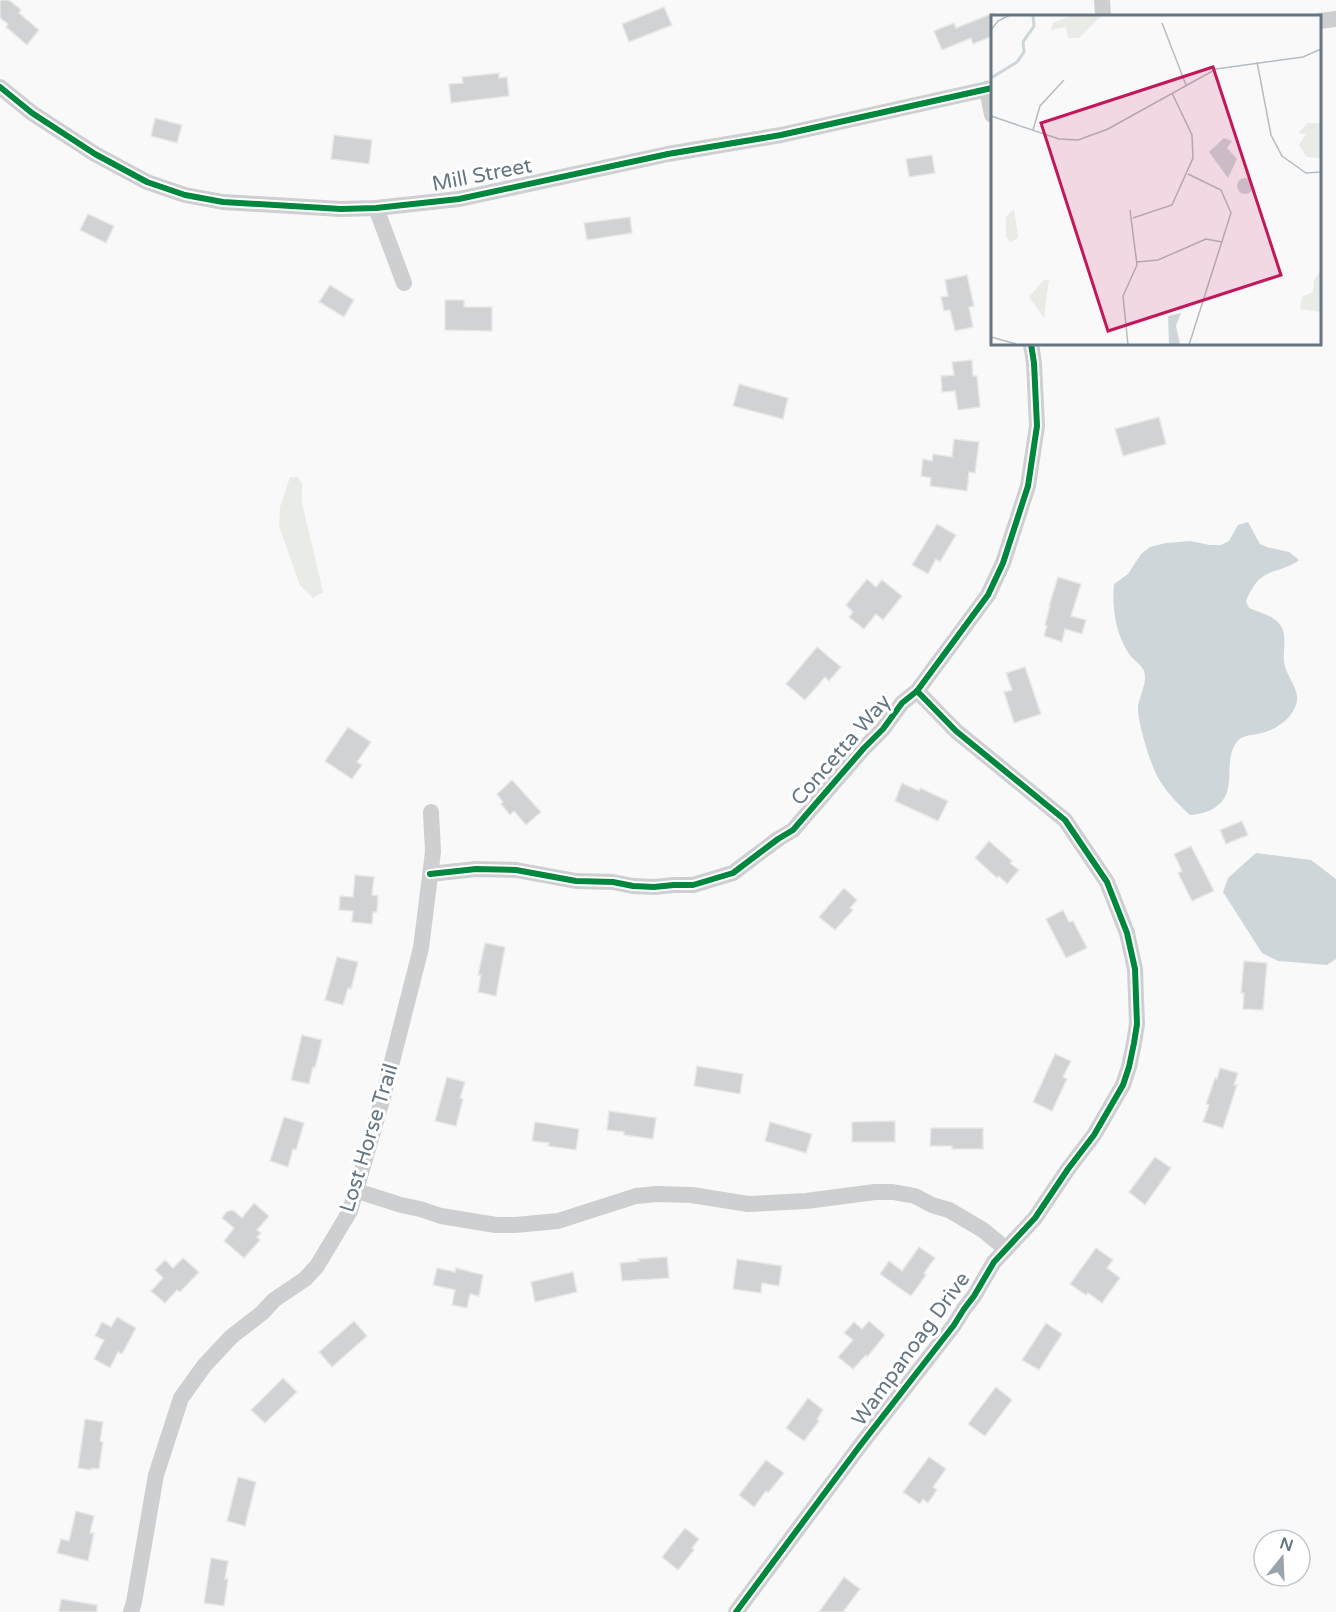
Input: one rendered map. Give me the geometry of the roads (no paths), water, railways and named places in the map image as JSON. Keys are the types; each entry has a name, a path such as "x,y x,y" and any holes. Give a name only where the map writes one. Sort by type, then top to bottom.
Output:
{"street":[{"path":"1102,0 1103,15"},
{"path":"1321,21 1336,19"},
{"name":"Mill Street","path":"0,87 32,112 95,154 147,182 166,189 223,202 341,209 376,208 459,199 668,154 781,135 990,89"},
{"path":"376,208 404,283"},
{"name":"Concetta Way","path":"430,874 476,869 516,870 576,881 613,882 633,886 693,885 733,873 793,830 883,729 902,703 917,691 988,595 1006,552 1028,486 1037,426 1031,345"},
{"name":"Wampanoag Drive","path":"736,1612 859,1447 954,1325 994,1262 1035,1218 1094,1135 1123,1084 1134,1043 1137,1024 1136,969 1127,933 1107,882 1065,820 956,731 917,691"},
{"name":"Lost Horse Trail","path":"131,1612 156,1475 181,1398 204,1366 231,1337 262,1313 274,1300 305,1279 317,1266 350,1211 421,948 433,852 431,812"},
{"path":"357,1191 441,1216 496,1225 558,1221 636,1196 656,1194 692,1195 748,1204 893,1192 915,1196 932,1205 949,1210 983,1230 1006,1249"}]}
